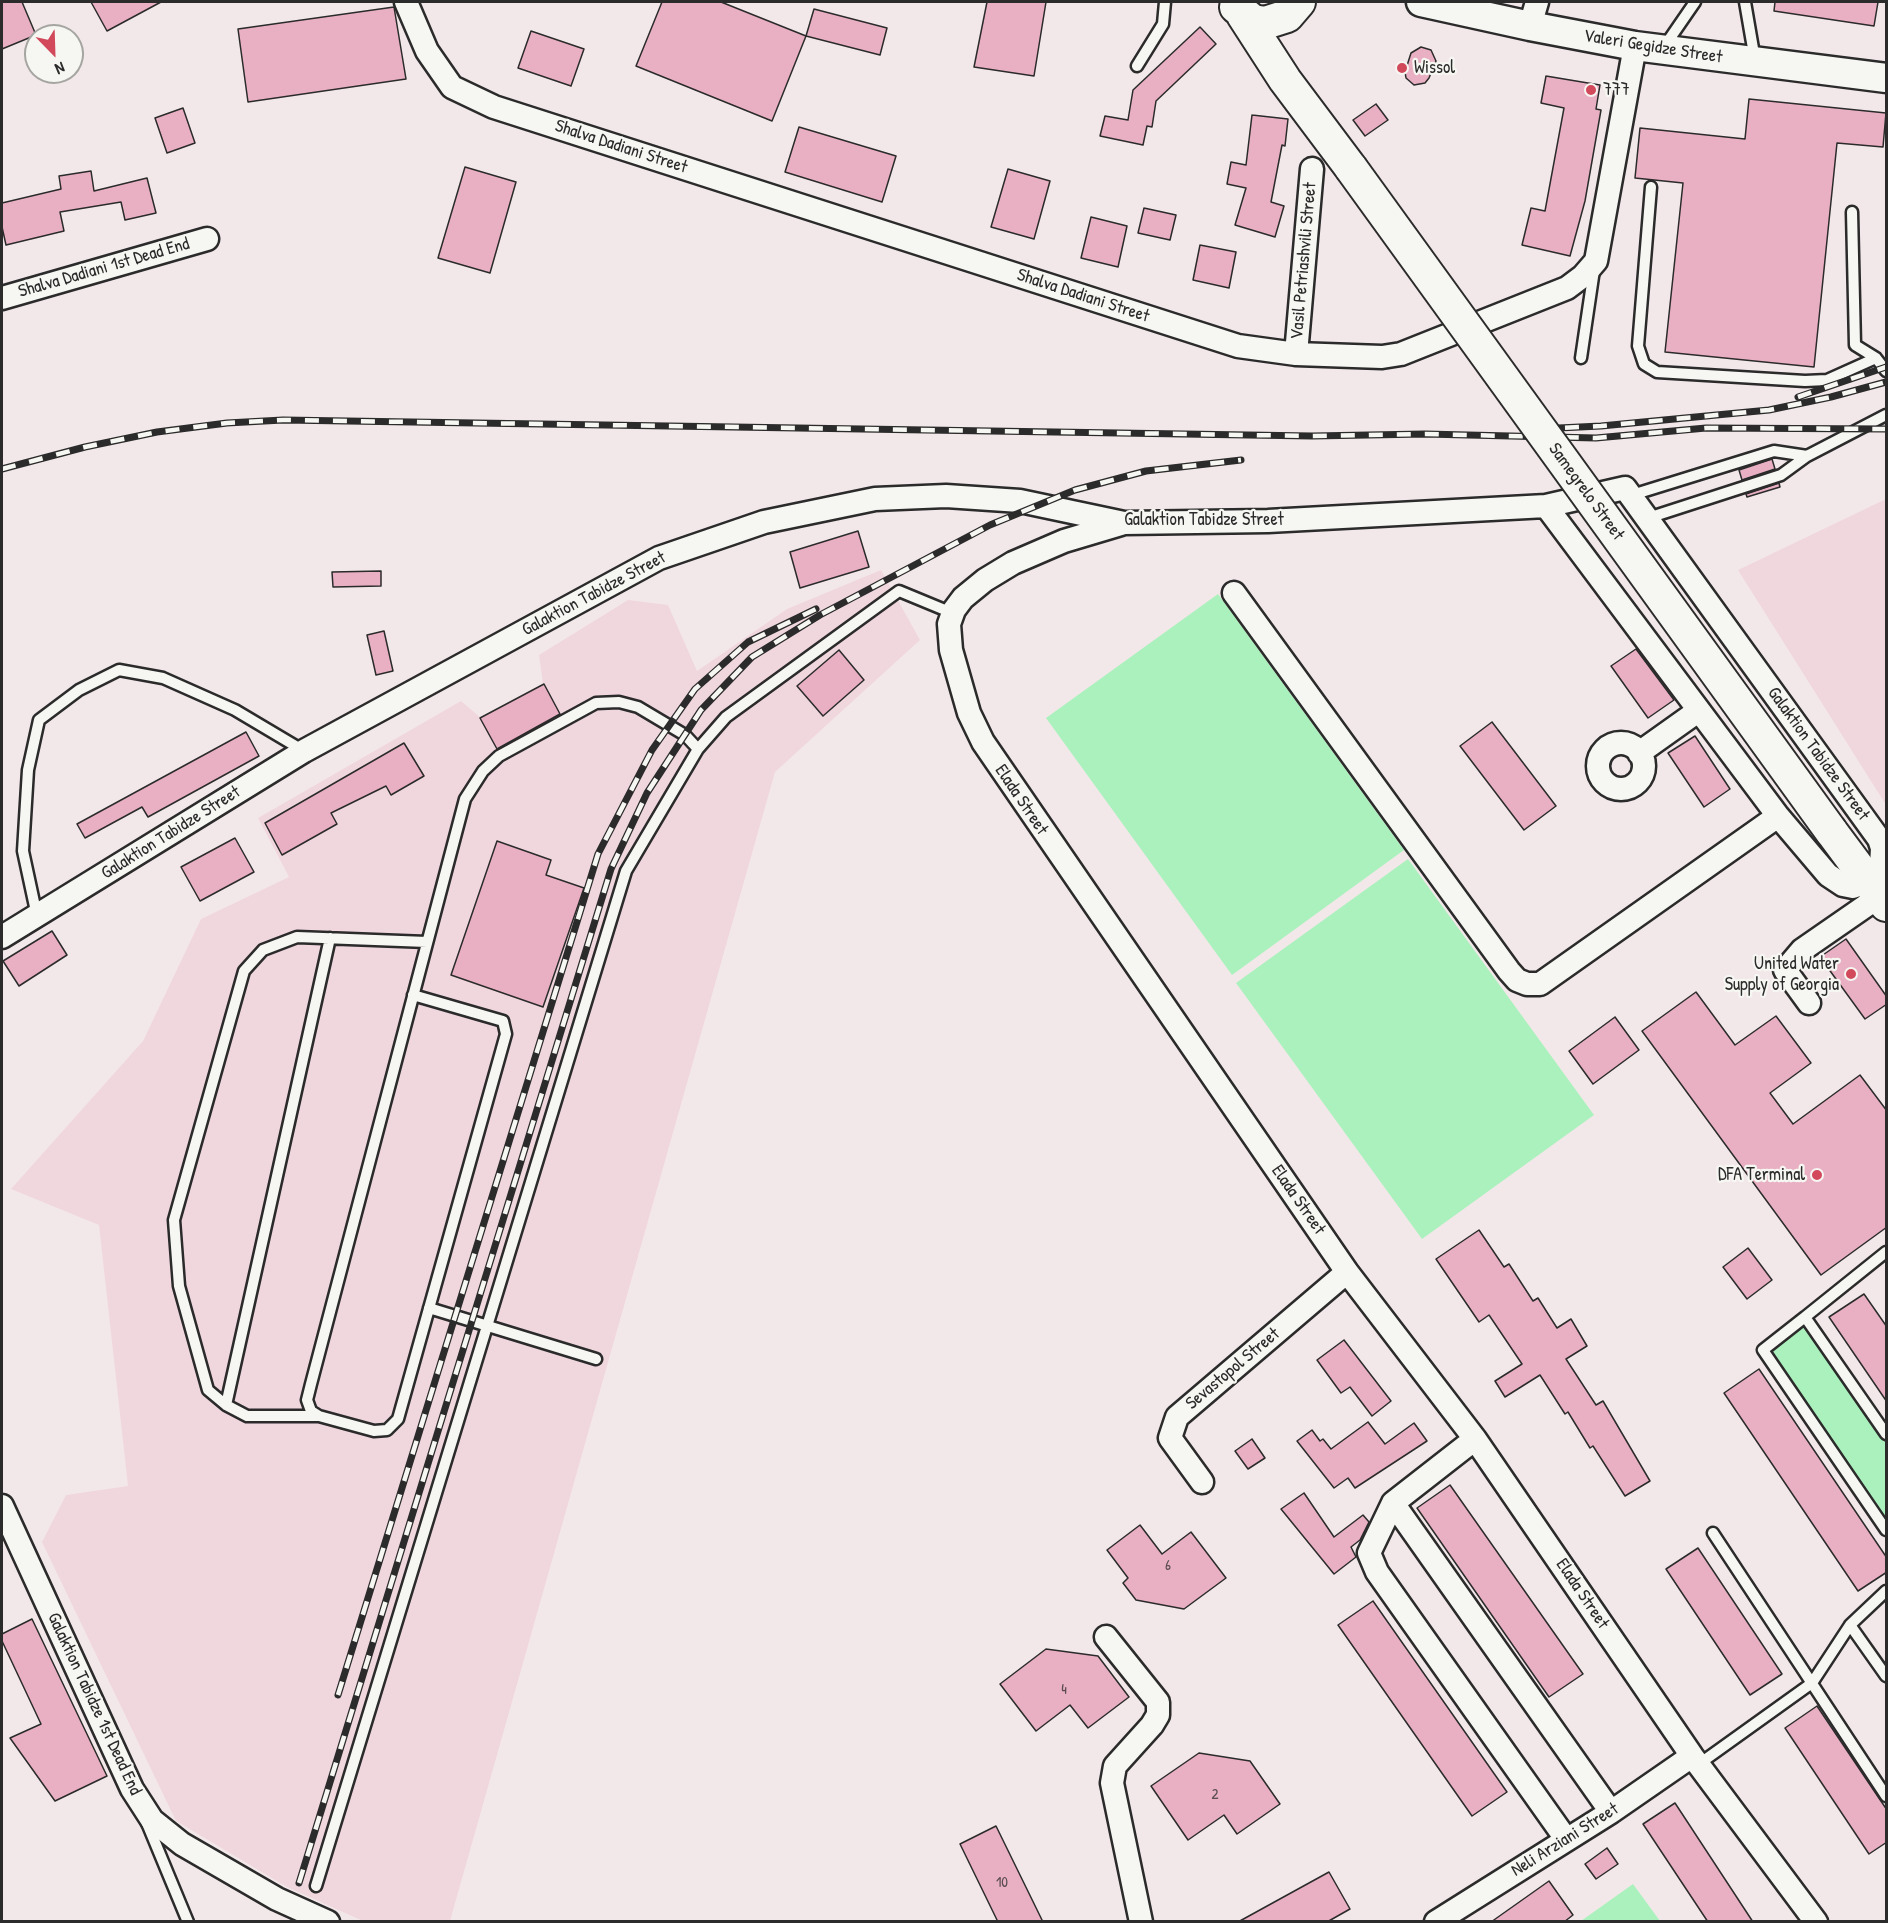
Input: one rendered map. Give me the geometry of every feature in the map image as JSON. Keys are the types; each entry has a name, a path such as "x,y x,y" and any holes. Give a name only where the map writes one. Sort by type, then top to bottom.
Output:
{"main road":[{"path":"1236,6 1265,23 1293,9"},
{"name":"Samegrelo Street","path":"1236,6 1285,80 1879,894"},
{"path":"1285,80 1293,9"}],"street":[{"name":"Shalva Dadiani Street","path":"406,2 427,51 452,87 472,98 1238,346 1296,354 1382,357 1401,354 1567,288 1583,276 1596,261"},
{"name":"Valeri Gegidze Street","path":"1421,2 1533,14 1649,48 1887,78"},
{"path":"1596,261 1649,48"},
{"name":"Vasil Petriashvili Street","path":"1296,354 1312,169"},
{"name":"Shalva Dadiani 1st Dead End","path":"2,298 207,239"},
{"name":"Galaktion Tabidze Street","path":"2,937 304,751 659,558 764,522 875,499 946,496 1020,501 1124,523 1268,521 1546,506 1625,488 1879,839 1883,857 1879,894"},
{"path":"1546,506 1778,816 1835,881 1879,894"},
{"path":"954,610 963,598 985,580 1013,563 1064,541 1124,523"},
{"path":"1234,593 1517,980 1527,984 1540,984 1778,816"},
{"name":"Elada Street","path":"954,610 949,624 951,650 969,713 983,742 1347,1272 1475,1438 1696,1760 1816,1922"},
{"path":"1640,753 1698,711"},
{"path":"1809,1003 1785,970 1802,950 1879,894"},
{"name":"Sevastopol Street","path":"1202,1482 1170,1438 1177,1417 1347,1272"},
{"path":"1475,1438 1393,1503 1369,1553 1377,1572 1566,1839"},
{"path":"1393,1503 1611,1812"},
{"name":"Galaktion Tabidze 1st Dead End","path":"2,1506 8,1539 132,1789 153,1820 182,1844 277,1899 328,1922"},
{"path":"1106,1637 1158,1702 1158,1715 1152,1725 1115,1766 1112,1783 1141,1922"},
{"name":"Neli Arziani Street","path":"1436,1922 1696,1760"}],"lane":[{"path":"1137,66 1163,24 1165,2"},
{"path":"1649,48 1695,2"},
{"path":"1745,2 1755,62"},
{"path":"1651,187 1638,346 1644,364 1657,372 1805,381 1827,380 1875,358"},
{"path":"1852,212 1855,345 1875,358 1887,372"},
{"path":"1581,358 1596,261"},
{"path":"1648,518 1781,475 1806,456 1887,415"},
{"path":"1632,495 1774,451 1806,456"},
{"path":"316,1886 626,871 698,749 726,717 899,591 945,610 954,610"},
{"path":"37,916 23,851 28,770 39,720 79,690 119,670 163,678 236,710 304,751"},
{"path":"319,1416 311,1411 307,1400 465,799 483,771 499,756 596,703 619,702 639,707 685,735 698,749"},
{"path":"414,995 503,1021 506,1034 398,1419 387,1430 374,1431 319,1416 247,1416 226,1406 208,1390 179,1286 174,1220 244,971 263,950 297,937 428,942"},
{"path":"226,1406 330,938"},
{"path":"1887,1252 1763,1350 1887,1530"},
{"path":"429,1308 596,1359"},
{"path":"1805,1317 1887,1434"},
{"path":"1713,1533 1887,1796"},
{"path":"1696,1760 1812,1683 1850,1625 1887,1591"},
{"path":"1850,1625 1887,1676"},
{"path":"132,1789 188,1922"}],"shaded area":[{"path":"1886,499 1886,805 1738,570"},
{"path":"881,570 920,640 775,772 450,1921 363,1921 287,1887 176,1821 42,1542 66,1495 128,1486 99,1225 11,1189 143,1041 201,919 289,877 258,818 461,701 481,718 543,684 539,655 628,600 668,605 697,671 787,609"}],"green space":[{"path":"1218,594 1404,850 1232,975 1046,718"},
{"path":"1408,859 1594,1115 1422,1239 1236,983"},
{"path":"1805,1317 1886,1434 1886,1530 1763,1350"},
{"path":"1633,1884 1660,1921 1581,1921"}],"building":[{"path":"2,2 22,2 31,24 24,24 24,40 2,49"},
{"path":"91,2 161,2 107,31"},
{"path":"662,2 721,2 806,36 772,121 636,66"},
{"path":"987,2 1046,2 1034,76 974,67"},
{"path":"1775,2 1878,2 1874,26 1774,11"},
{"path":"394,7 406,79 248,102 238,29"},
{"path":"814,9 887,28 880,55 806,36"},
{"path":"1200,27 1216,44 1156,101 1152,127 1147,126 1143,145 1100,136 1105,116 1128,120 1133,90"},
{"path":"531,31 584,49 571,86 518,68"},
{"path":"1421,47 1431,50 1436,61 1425,83 1414,85 1406,78 1405,72 1411,53"},
{"path":"1546,76 1600,85 1596,109 1601,110 1585,201 1570,256 1522,245 1531,208 1545,211 1564,108 1541,103"},
{"path":"1749,99 1886,113 1883,147 1837,143 1814,367 1665,352 1683,183 1635,178 1640,128 1745,139"},
{"path":"1376,104 1388,120 1365,136 1353,120"},
{"path":"183,108 195,143 167,153 155,118"},
{"path":"1252,115 1288,119 1285,146 1282,145 1271,202 1284,206 1275,237 1235,225 1246,188 1227,184 1231,162 1246,165"},
{"path":"799,127 896,156 882,202 785,172"},
{"path":"465,167 516,182 490,273 438,258"},
{"path":"1008,169 1050,181 1034,239 991,227"},
{"path":"91,171 94,191 147,178 156,213 125,220 121,202 60,212 64,231 6,245 2,227 2,203 61,189 59,176"},
{"path":"1144,208 1176,215 1170,240 1138,233"},
{"path":"1091,217 1127,226 1118,267 1081,258"},
{"path":"1200,245 1236,252 1229,288 1193,280"},
{"path":"1772,459 1775,469 1742,480 1739,470"},
{"path":"1779,483 1780,487 1747,497 1746,494"},
{"path":"858,531 869,567 800,588 790,552"},
{"path":"381,571 381,586 333,587 332,572"},
{"path":"384,631 393,671 376,675 367,635"},
{"path":"1636,649 1674,700 1648,718 1611,666"},
{"path":"839,650 864,680 823,716 797,686"},
{"path":"544,684 560,714 497,749 480,718"},
{"path":"1492,722 1556,806 1524,830 1460,746"},
{"path":"246,732 259,756 148,817 142,807 85,838 77,824"},
{"path":"1695,736 1730,789 1704,807 1668,753"},
{"path":"404,743 424,776 391,795 386,786 331,813 337,824 282,855 265,823"},
{"path":"235,838 254,872 200,901 181,867"},
{"path":"497,841 551,860 546,875 584,888 543,1007 451,975"},
{"path":"52,931 67,955 19,986 3,961"},
{"name":"United Water Supply of Georgia","path":"1846,939 1887,997 1887,1004 1865,1019 1820,957"},
{"name":"DFA Terminal","path":"1696,992 1735,1045 1776,1016 1811,1063 1770,1093 1793,1124 1860,1075 1887,1111 1887,1227 1821,1275 1642,1031"},
{"path":"1615,1017 1639,1050 1593,1084 1569,1051"},
{"path":"1479,1230 1504,1267 1509,1264 1533,1301 1538,1298 1557,1328 1571,1319 1587,1346 1566,1359 1596,1405 1603,1401 1650,1481 1625,1496 1593,1446 1590,1448 1568,1412 1565,1414 1540,1375 1505,1397 1495,1381 1522,1364 1489,1315 1479,1322 1436,1259"},
{"path":"1748,1248 1772,1280 1747,1299 1723,1267"},
{"path":"1864,1294 1887,1327 1887,1402 1829,1317"},
{"path":"1344,1340 1391,1401 1372,1416 1350,1387 1341,1393 1317,1360"},
{"path":"1759,1369 1887,1558 1887,1572 1858,1591 1724,1393"},
{"path":"1368,1422 1385,1444 1414,1423 1427,1441 1355,1488 1348,1478 1334,1488 1297,1441 1312,1430 1320,1441 1323,1439 1331,1449"},
{"path":"1252,1439 1265,1458 1248,1469 1235,1451"},
{"path":"1450,1485 1583,1674 1549,1697 1417,1508"},
{"path":"1304,1493 1334,1537 1363,1515 1369,1522 1360,1540 1351,1547 1356,1557 1334,1574 1281,1509"},
{"path":"1140,1525 1162,1554 1191,1532 1226,1578 1184,1609 1136,1600 1123,1583 1128,1578 1107,1550"},
{"path":"1698,1548 1782,1674 1750,1695 1666,1569"},
{"path":"1373,1601 1507,1792 1472,1816 1338,1625"},
{"path":"32,1619 107,1776 55,1801 10,1738 41,1724 2,1641 2,1634"},
{"path":"1046,1649 1098,1656 1129,1697 1088,1728 1070,1705 1036,1731 1000,1684"},
{"path":"1817,1706 1887,1810 1887,1842 1869,1854 1785,1728"},
{"path":"1199,1753 1250,1761 1280,1804 1237,1834 1224,1815 1188,1840 1151,1786"},
{"path":"1675,1803 1753,1922 1708,1922 1643,1824"},
{"path":"996,1826 1043,1922 998,1922 960,1844"},
{"path":"1607,1848 1618,1864 1596,1879 1585,1864"},
{"path":"1329,1872 1350,1909 1327,1922 1238,1922"},
{"path":"1549,1881 1573,1915 1564,1922 1491,1922"}],"railway":[{"path":"1798,397 1886,367"},
{"path":"1537,429 1601,426 1769,410 1886,382"},
{"path":"2,469 85,447 157,432 227,423 283,420 1312,436 1425,434 1596,438 1706,428 1886,429"},
{"path":"299,1883 611,869 647,793 701,710 752,657 820,615 990,525 1075,490 1146,471 1241,460"},
{"path":"338,1695 598,854 652,750 695,689 748,642 816,609"}],"place":[{"name":"Wissol","path":"1402,68"},
{"name":"777","path":"1591,90"},
{"name":"United Water Supply of Georgia","path":"1851,974"},
{"name":"DFA Terminal","path":"1817,1175"}]}
